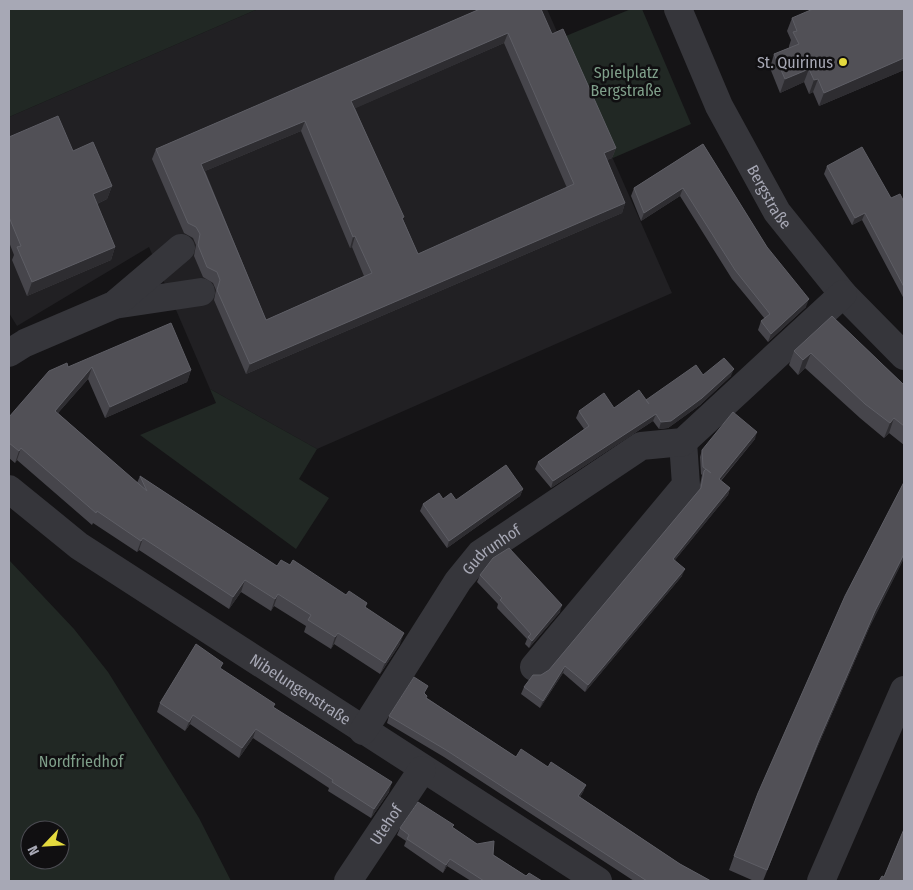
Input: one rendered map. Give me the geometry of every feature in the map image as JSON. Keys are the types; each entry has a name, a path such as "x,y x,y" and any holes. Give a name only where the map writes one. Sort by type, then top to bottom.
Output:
{"street":[{"name":"Bergstraße","path":"678,9 719,106 777,212 843,294 904,356"},
{"path":"114,305 181,248"},
{"path":"9,353 25,343 114,305 202,292"},
{"path":"534,667 686,485 683,442 843,294"},
{"name":"Gudrunhof","path":"363,732 458,581 480,554 641,446 683,442"},
{"name":"Nibelungenstraße","path":"9,489 78,546 363,732 598,881"},
{"path":"821,881 904,690"},
{"name":"Utehof","path":"348,881 422,770"}],"shaded area":[{"path":"258,9 547,9 672,293 317,449 210,389 149,247 17,326 9,313 9,117"}],"green space":[{"path":"9,9 258,9 9,117"},
{"name":"Spielplatz Bergstraße","path":"631,9 642,9 691,124 613,158 561,38"},
{"path":"210,389 317,449 299,479 329,498 296,549 140,435 216,403"},
{"name":"Nordfriedhof","path":"9,560 74,629 108,672 199,818 231,881 9,881"}],"building":[{"path":"480,9 541,9 552,34 563,29 616,148 604,153 625,203 250,364 217,290 220,280 217,272 207,267 198,245 200,234 196,227 188,223 156,149","holes":["508,33 574,184 418,254 402,218 404,217 351,101","305,121 353,237 355,236 372,273 266,320 201,164"]},
{"name":"St. Quirinus","path":"813,9 904,9 904,58 824,93 818,79 814,80 809,69 785,79 774,54 799,44 793,32 797,31 792,18"},
{"path":"58,116 73,151 93,142 112,186 93,194 115,247 32,282 17,247 21,246 9,217 9,137"},
{"path":"703,144 767,247 809,299 771,334 761,321 770,314 735,270 683,188 644,213 634,188"},
{"path":"862,147 891,198 900,194 904,202 904,287 865,213 855,218 827,166"},
{"path":"832,316 904,385 904,426 894,418 890,423 865,404 811,353 803,360 794,351"},
{"path":"171,323 191,370 110,407 92,367 55,411 147,491 140,476 277,566 281,560 290,565 293,560 346,595 349,591 367,603 365,607 404,633 385,663 338,633 335,637 308,620 311,615 278,594 275,599 245,580 233,597 143,538 141,541 97,511 96,513 21,448 19,451 9,443 9,417 49,371 67,363 68,367"},
{"path":"724,358 734,369 702,398 671,421 661,422 656,414 553,481 538,462 589,426 579,411 604,393 614,408 639,390 646,400 696,365 703,375"},
{"path":"733,412 757,432 719,479 730,488 673,559 685,569 588,685 565,666 543,701 524,687 533,675 541,675 549,670 701,488 706,469 703,467 702,450"},
{"path":"506,465 523,489 449,541 423,504 439,493 443,499 451,493 456,500"},
{"path":"904,482 904,554 875,611 819,740 767,870 734,856 758,793 845,596"},
{"path":"509,548 562,605 532,641 528,637 531,634 500,600 502,598 480,575 493,558"},
{"path":"196,644 223,663 220,668 275,704 273,707 392,782 374,809 256,729 242,748 193,715 189,722 160,703"},
{"path":"414,677 428,686 424,693 427,696 426,698 516,757 521,749 548,767 551,762 586,785 578,796 680,864 711,881 647,881 446,750 389,716"},
{"path":"418,802 454,825 452,827 477,844 494,841 493,855 526,876 529,873 542,881 484,881 450,859 446,865 407,839 409,835 400,828"},
{"path":"904,829 904,881 879,881 882,876 884,877"}],"place":[{"name":"St. Quirinus","path":"843,62"}]}
